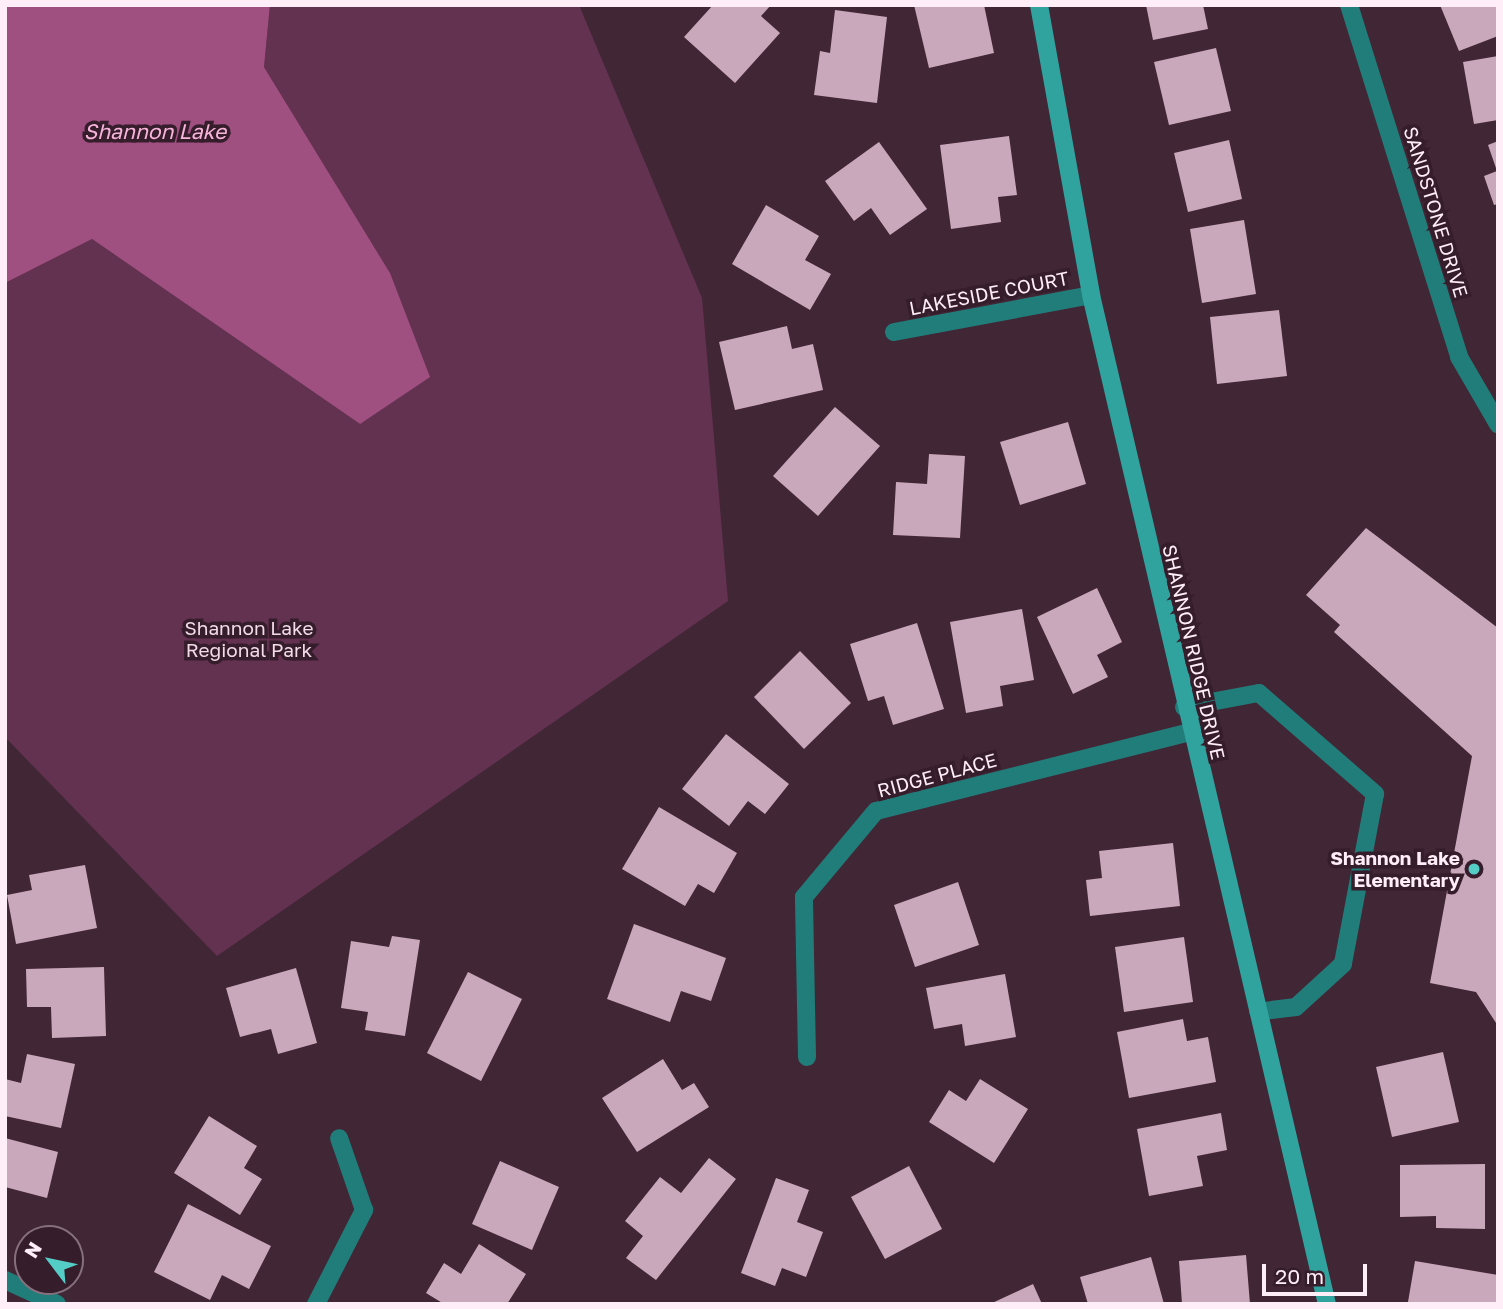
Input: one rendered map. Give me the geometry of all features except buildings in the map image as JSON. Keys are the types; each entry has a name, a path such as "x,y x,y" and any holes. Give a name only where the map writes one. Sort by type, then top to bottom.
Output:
{"street":[{"name":"SHANNON RIDGE DRIVE","path":"1039,5 1091,295 1184,707 1327,1304"},
{"name":"SANDSTONE DRIVE","path":"1349,5 1459,357 1498,424"},
{"name":"LAKESIDE COURT","path":"894,332 1091,295"},
{"path":"1184,707 1259,693 1375,794 1343,964 1296,1007 1258,1012"},
{"name":"RIDGE PLACE","path":"807,1058 804,897 876,811 1191,732"},
{"path":"316,1304 364,1210 339,1138"},
{"path":"5,1280 57,1304"}],"green space":[{"name":"Shannon Lake Regional Park","path":"270,5 579,5 702,298 728,601 217,956 5,737 5,283 92,239 360,424 390,273 264,67"}],"water":[{"name":"Shannon Lake","path":"5,5 270,5 264,67 390,273 430,377 360,424 92,239 5,283"}],"place":[{"name":"Shannon Lake Elementary","path":"1474,869"}]}
